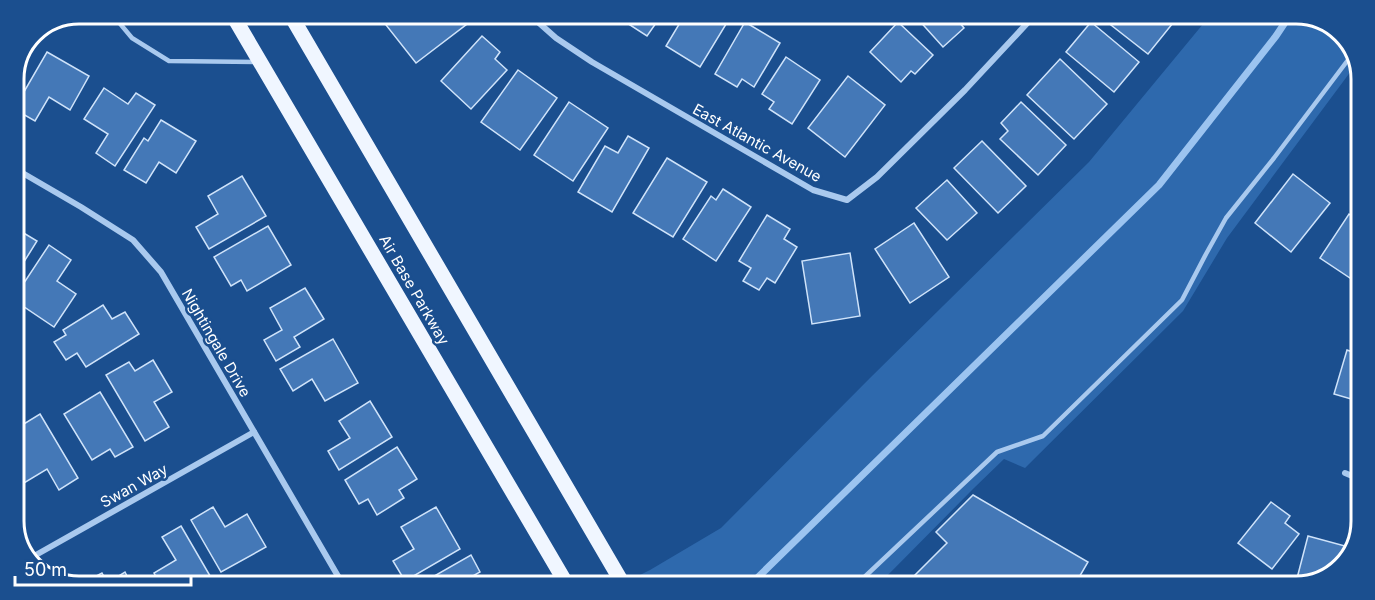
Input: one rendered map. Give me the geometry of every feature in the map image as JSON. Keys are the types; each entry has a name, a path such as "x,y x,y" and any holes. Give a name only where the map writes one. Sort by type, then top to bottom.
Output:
{"main road":[{"name":"Air Base Parkway","path":"238,24 561,576"},
{"path":"296,24 618,576"}],"street":[{"name":"East Atlantic Avenue","path":"540,24 556,38 592,62 813,190 848,200 878,177 965,90 1026,24"},
{"name":"Nightingale Drive","path":"24,174 133,240 161,272 338,576"},
{"name":"Swan Way","path":"36,555 254,432"},
{"path":"1346,473 1351,475"}],"lane":[{"path":"120,24 132,39 169,61 260,62"},
{"path":"866,576 997,452 1043,436 1182,300 1226,218 1348,60"}],"shaded area":[{"path":"1203,24 1307,25 1323,31 1332,38 1342,49 1348,61 1350,72 1227,238 1183,311 1025,468 1004,459 887,576 638,576 721,528 1089,162"}],"building":[{"path":"387,24 467,24 416,63"},
{"path":"628,24 655,24 647,36"},
{"path":"679,24 726,24 700,67 666,46"},
{"path":"744,24 748,24 780,43 754,87 742,79 737,87 715,74"},
{"path":"896,24 900,24 933,55 915,74 911,71 901,82 870,52"},
{"path":"922,24 961,24 964,28 943,47"},
{"path":"1089,24 1093,24 1139,62 1114,92 1066,52"},
{"path":"1110,24 1172,24 1148,54"},
{"path":"482,36 500,52 495,59 507,70 471,109 441,81"},
{"path":"47,52 89,76 70,110 49,97 35,121 24,115 24,92"},
{"path":"786,57 820,80 792,124 769,109 774,102 762,94"},
{"path":"1060,59 1107,104 1074,139 1027,95"},
{"path":"518,70 557,98 520,150 481,122"},
{"path":"848,76 885,105 845,157 808,128"},
{"path":"104,88 128,104 136,93 155,105 115,166 96,153 108,134 84,119"},
{"path":"569,102 608,128 573,181 534,155"},
{"path":"1021,102 1066,145 1038,175 1000,139 1008,131 1001,123"},
{"path":"161,120 196,141 176,173 159,162 146,183 124,170 144,138 148,141"},
{"path":"628,136 649,148 612,212 578,192 605,146 618,153"},
{"path":"982,141 1026,186 998,213 954,168"},
{"path":"667,158 707,182 673,237 633,213"},
{"path":"1293,174 1330,203 1291,252 1255,223"},
{"path":"242,176 266,216 209,249 196,227 218,214 208,196"},
{"path":"947,180 977,213 947,240 916,208"},
{"path":"723,189 751,207 716,261 683,239 711,196 716,200"},
{"path":"1349,214 1351,215 1351,279 1320,258"},
{"path":"767,215 790,229 784,239 797,247 775,283 767,278 759,290 743,281 751,268 739,261"},
{"path":"914,223 949,277 910,303 875,249"},
{"path":"268,226 291,265 247,291 241,280 231,286 214,257"},
{"path":"24,233 37,241 24,262"},
{"path":"49,245 71,260 57,281 76,294 54,327 24,307 24,283"},
{"path":"850,253 860,316 812,324 802,261"},
{"path":"305,288 324,319 294,337 300,347 276,361 264,340 282,330 270,308"},
{"path":"103,305 112,319 125,312 139,334 86,367 77,353 66,360 54,342 66,335 63,330"},
{"path":"333,339 358,383 325,401 312,379 293,391 280,369"},
{"path":"1347,350 1351,351 1351,399 1334,394"},
{"path":"153,360 172,392 154,402 169,427 145,441 106,375 129,362 135,371"},
{"path":"100,392 133,447 115,457 110,449 92,460 64,414"},
{"path":"370,401 392,437 339,470 328,451 350,438 339,421"},
{"path":"40,414 78,478 59,490 47,469 24,483 24,424"},
{"path":"397,447 417,479 399,490 404,498 377,515 368,499 359,504 345,480"},
{"path":"973,495 1088,562 1080,576 914,576 947,543 936,532"},
{"path":"1271,502 1290,516 1285,523 1299,534 1272,569 1238,543"},
{"path":"213,507 225,527 247,514 266,547 221,572 191,520"},
{"path":"436,507 460,549 414,576 402,576 393,561 414,549 401,527"},
{"path":"181,526 210,576 156,576 154,573 176,560 162,537"},
{"path":"1308,536 1345,546 1326,567 1314,573 1298,576"},
{"path":"471,555 480,572 473,576 434,576"}],"waterway":[{"path":"759,576 1159,185 1284,24"}]}
